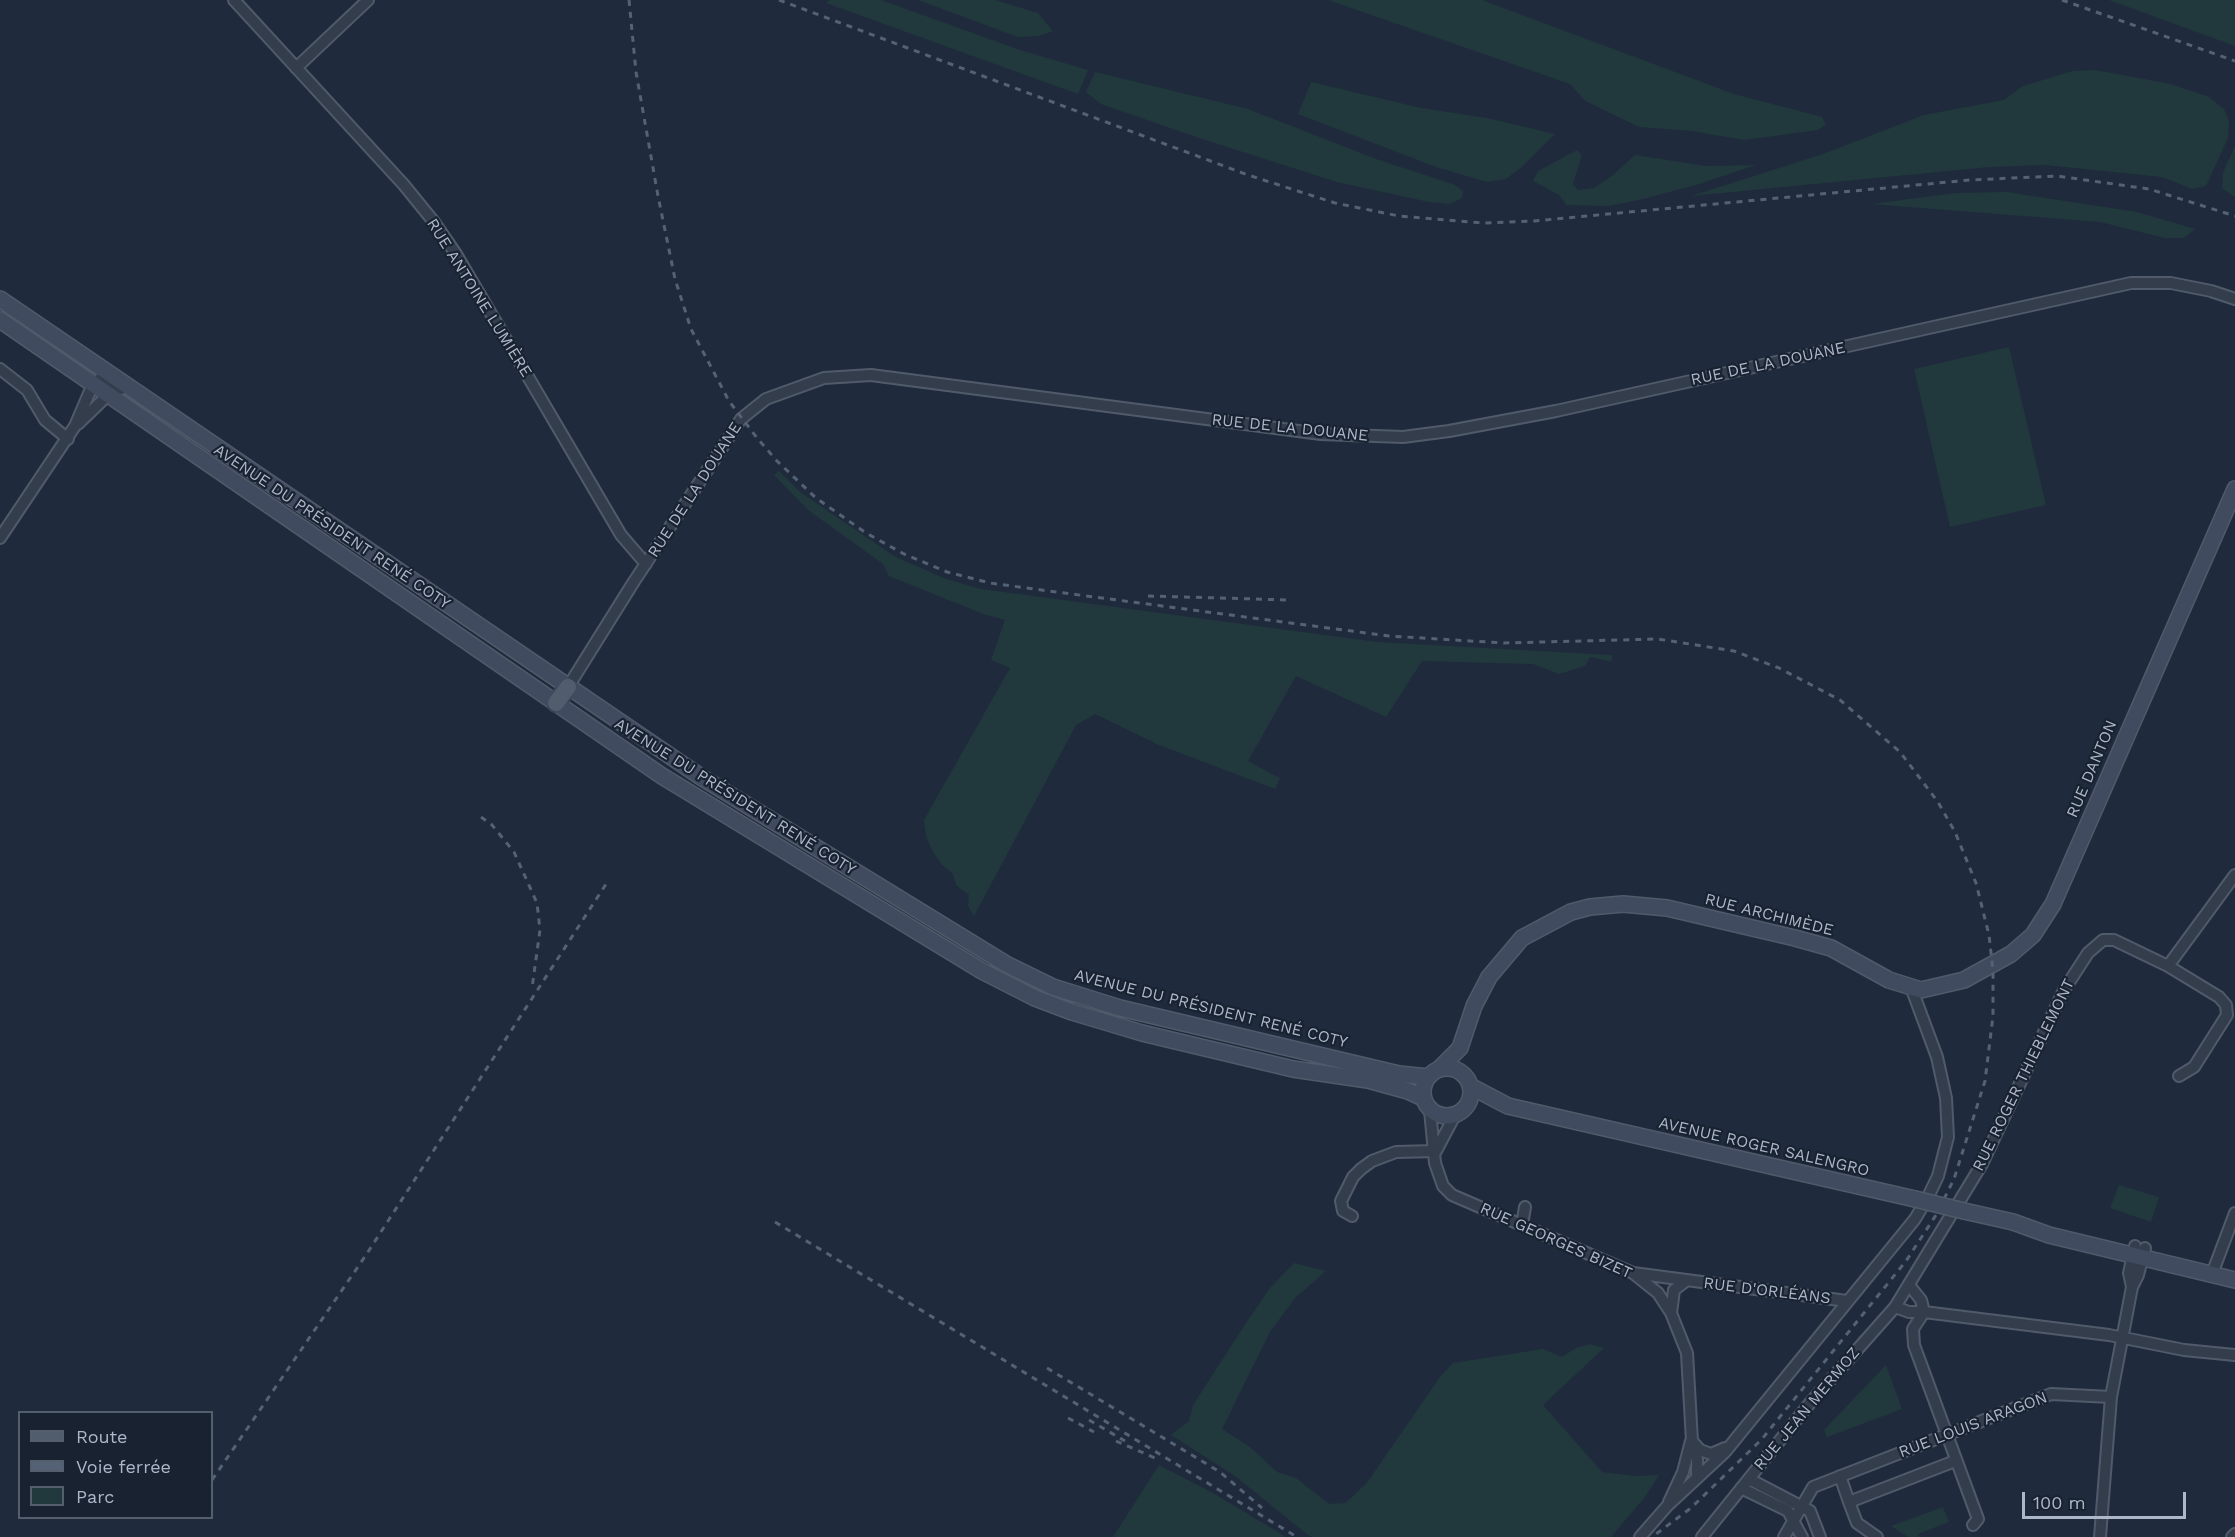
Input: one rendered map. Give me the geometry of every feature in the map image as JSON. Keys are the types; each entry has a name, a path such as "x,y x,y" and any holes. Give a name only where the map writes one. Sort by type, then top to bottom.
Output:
{"main road":[{"name":"AVENUE DU PRÉSIDENT RENÉ COTY","path":"0,299 701,777 991,955 1053,987 1120,1008 1399,1074 1434,1073"},
{"name":"AVENUE DU PRÉSIDENT RENÉ COTY","path":"0,320 662,776 982,971 1035,998 1072,1012 1154,1036 1293,1069 1368,1080 1408,1091 1427,1104"},
{"name":"RUE DANTON","path":"1911,987 1921,990 1947,986 1976,975 2023,945 2044,921 2235,489"},
{"path":"556,703 568,687"},
{"name":"RUE ARCHIMÈDE","path":"1434,1073 1460,1048 1474,1006 1489,977 1522,938 1546,924 1590,907 1623,904 1667,908 1795,938 1831,948 1889,980 1911,987"},
{"path":"1460,1048 1469,1082 1471,1097 1460,1111 1442,1116 1427,1104 1424,1084 1434,1073 1456,1069 1469,1082"},
{"name":"AVENUE ROGER SALENGRO","path":"1469,1082 1508,1106 2013,1222 2049,1235 2214,1269 2235,1269"},
{"name":"AVENUE ROGER SALENGRO","path":"1460,1111 1508,1106"},
{"name":"AVENUE ROGER SALENGRO","path":"2214,1269 2235,1280"}],"street":[{"name":"RUE ANTOINE LUMIÈRE","path":"234,0 404,186 434,222 456,254 615,526 646,564"},
{"path":"296,68 368,0"},
{"name":"RUE DE LA DOUANE","path":"568,687 725,442 748,412 773,396 824,378 872,375 1321,434 1403,437 1556,411 2132,283 2170,284 2230,297 2235,306"},
{"path":"0,369 27,390 45,420 68,439"},
{"name":"AVENUE DU PRÉSIDENT RENÉ COTY","path":"93,384 101,378 132,396 151,402"},
{"path":"0,538 68,439 93,384"},
{"path":"75,426 108,395"},
{"path":"2168,966 2235,875"},
{"name":"RUE ROGER THIEBLEMONT","path":"1895,1307 1982,1164 2064,990 2088,953 2103,940 2114,940 2168,966 2220,997 2226,1005 2227,1015 2194,1067 2179,1076"},
{"path":"1697,1477 1731,1445 1915,1219 1938,1176 1948,1137 1946,1098 1937,1057 1911,987"},
{"name":"RUE GEORGES BIZET","path":"1427,1104 1438,1175 1452,1195 1633,1273 1658,1293 1671,1313 1688,1353 1692,1441 1697,1459 1697,1477 1640,1537"},
{"path":"1352,1216 1343,1211 1341,1201 1353,1177 1382,1156 1396,1152 1436,1151 1460,1111"},
{"path":"1522,1225 1525,1207"},
{"path":"2214,1269 2235,1213"},
{"path":"2100,1537 2111,1397 2132,1287 2129,1281 2139,1252"},
{"name":"RUE D'ORLÉANS","path":"1633,1273 1847,1301"},
{"name":"RUE D'ORLÉANS","path":"1671,1313 1674,1290 1687,1280"},
{"path":"1909,1285 1921,1300 1924,1312 1913,1329 1914,1345 1978,1519 1972,1525"},
{"path":"1895,1307 1909,1312 2121,1336 2184,1350 2235,1355"},
{"name":"RUE JEAN MERMOZ","path":"1702,1537 1810,1403 1895,1307"},
{"name":"RUE LOUIS ARAGON","path":"1802,1505 1813,1487 2051,1394 2111,1397"},
{"path":"1692,1441 1700,1450 1711,1454 1731,1445"},
{"name":"RUE GEORGES BIZET","path":"1668,1505 1683,1472 1692,1441"},
{"name":"RUE LOUIS ARAGON","path":"1849,1502 1955,1461"},
{"path":"1840,1476 1857,1523 1877,1537"},
{"path":"1749,1479 1810,1511 1820,1537"},
{"path":"1741,1488 1788,1511 1795,1519 1802,1537"},
{"path":"1784,1537 1802,1505"}],"green space":[{"path":"830,0 881,0 1017,49 1088,70 1078,94 826,3"},
{"path":"918,0 995,0 1038,13 1053,31 1039,36 1018,37"},
{"path":"1328,0 1482,0 1734,94 1822,117 1826,124 1818,130 1744,140 1692,131 1639,127 1585,101 1570,84"},
{"path":"2109,0 2235,0 2235,46"},
{"path":"2095,70 2171,84 2209,97 2224,109 2229,121 2228,138 2206,186 2192,189 2162,177 2045,165 1989,167 1691,196 1823,154 1924,115 2004,100 2023,86 2073,71"},
{"path":"1095,72 1248,109 1376,159 1455,185 1463,191 1462,198 1450,204 1429,202 1337,182 1199,138 1101,104 1086,92"},
{"path":"1311,82 1421,108 1487,118 1555,134 1522,167 1506,179 1487,182 1436,167 1298,114"},
{"path":"2235,145 2235,197 2222,188 2223,173"},
{"path":"1577,150 1582,155 1573,184 1578,190 1594,188 1635,155 1706,166 1756,165 1696,185 1639,200 1608,206 1566,205 1559,195 1533,181 1538,171"},
{"path":"2006,192 2137,212 2195,229 2184,238 2165,238 2100,222 1871,204 1956,193"},
{"path":"2009,347 2046,505 1950,527 1914,369"},
{"path":"779,471 800,492 894,556 946,579 981,589 1377,642 1612,655 1612,662 1590,657 1585,666 1559,674 1533,664 1422,661 1386,717 1296,676 1248,761 1280,778 1275,789 1159,745 1095,714 1076,725 974,916 968,906 969,895 956,885 953,874 942,865 933,852 926,836 924,820 1010,668 991,660 1005,620 983,614 889,576 883,564 808,510 774,475"},
{"path":"2119,1185 2159,1197 2151,1222 2110,1208"},
{"path":"1294,1263 1326,1271 1295,1298 1270,1332 1222,1429 1250,1447 1277,1472 1296,1478 1329,1504 1345,1503 1366,1484 1440,1377 1453,1363 1543,1349 1562,1357 1576,1348 1590,1344 1604,1348 1543,1405 1602,1472 1636,1476 1659,1475 1645,1497 1611,1537 1312,1537 1308,1535 1235,1476 1171,1435 1189,1421 1193,1405 1246,1323 1270,1288"},
{"path":"1886,1365 1902,1409 1827,1437 1824,1430"},
{"path":"1159,1465 1213,1493 1286,1537 1113,1537"},
{"path":"1943,1507 1949,1522 1918,1534 1919,1537 1908,1537 1891,1526"}],"railway":[{"path":"629,0 636,72 658,196 675,279 691,329 729,401 757,438 777,461 816,498 866,533 904,554 947,572 990,583 1034,589 1389,636 1504,643 1658,639 1734,651 1779,668 1840,700 1900,752 1938,802 1955,832 1976,883 1989,935 1993,971 1993,1016 1985,1081 1954,1179 1936,1215 1906,1261 1762,1439 1691,1508 1652,1537"},
{"path":"779,0 1248,175 1335,203 1399,216 1484,223 1534,221 1970,180 2057,176 2149,189 2235,216"},
{"path":"2062,0 2235,61"},
{"path":"1148,596 1290,600"},
{"path":"481,817 492,825 514,852 537,903 540,930 532,988"},
{"path":"213,1479 366,1255 608,881"},
{"path":"775,1222 1297,1537"},
{"path":"1047,1368 1220,1472 1262,1508"},
{"path":"1068,1418 1094,1432"},
{"path":"1089,1420 1125,1441"},
{"path":"1116,1441 1155,1458"}]}
